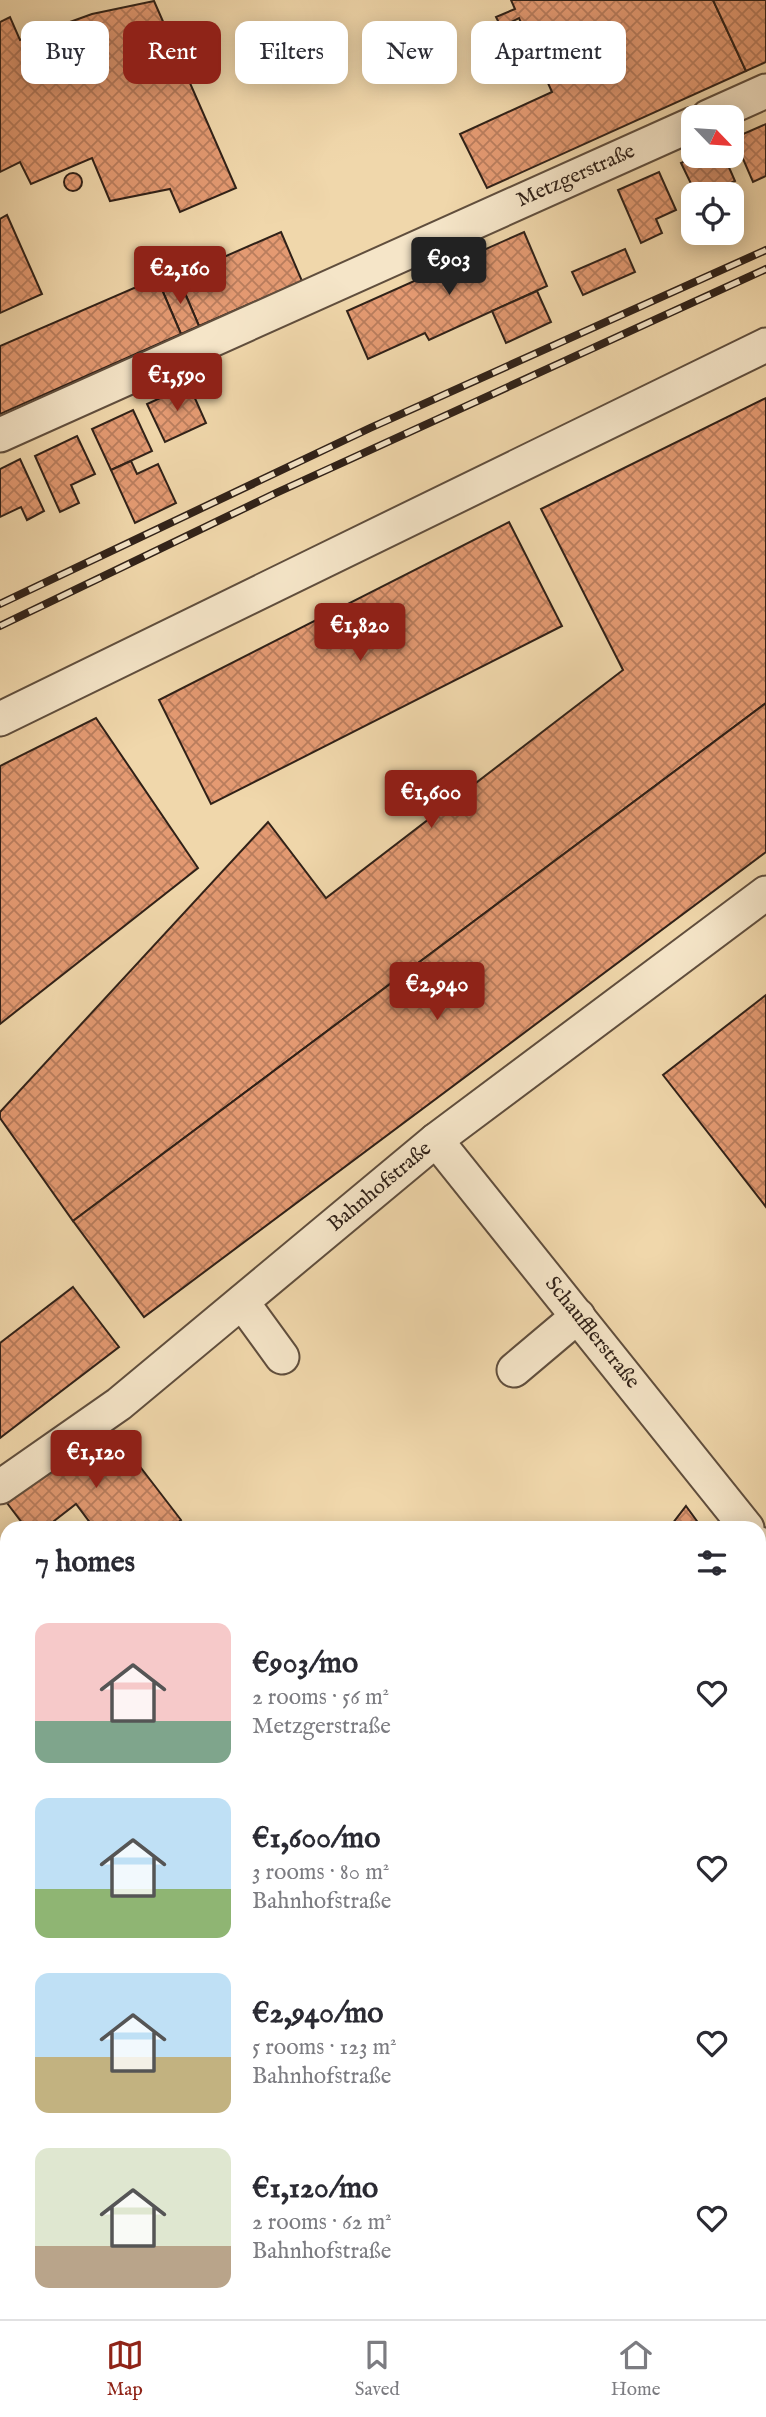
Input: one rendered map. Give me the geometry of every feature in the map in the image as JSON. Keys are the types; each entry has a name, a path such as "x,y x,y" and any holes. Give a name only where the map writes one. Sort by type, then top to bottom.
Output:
{"street":[{"path":"735,105 766,91"},
{"name":"Metzgerstraße","path":"0,435 681,129"},
{"path":"0,719 766,345"},
{"name":"Bahnhofstraße","path":"0,1487 119,1404 436,1140 766,893"},
{"name":"Schaufflerstraße","path":"436,1140 741,1521"},
{"path":"242,1302 282,1357"},
{"path":"514,1370 579,1316"}],"building":[{"path":"511,0 713,0 746,71 487,188 460,134 552,92 548,84 626,84 626,21 520,21 519,18 513,21 498,21 496,17 515,9"},
{"path":"713,0 766,0 766,62 746,71"},
{"path":"154,1 163,21 123,21 123,84 190,84 236,188 180,212 170,189 110,201 92,158 31,184 20,162 0,172 0,22 10,17 21,40 21,84 109,84 109,21 73,21 92,14"},
{"path":"766,124 766,176 753,182 744,161 744,134"},
{"path":"683,168 729,168 735,181 733,182 690,182"},
{"path":"659,172 676,210 656,219 662,233 641,243 618,190"},
{"path":"73,173 79,176 82,182 79,188 73,191 67,188 64,182 67,176"},
{"path":"7,215 42,294 0,313 0,219"},
{"path":"281,232 302,281 199,326 178,277"},
{"path":"524,232 547,286 429,340 425,333 368,359 347,311"},
{"path":"625,249 635,272 583,295 572,272"},
{"path":"178,277 199,326 181,334 160,285"},
{"path":"157,278 181,334 0,414 0,346"},
{"path":"537,291 551,322 506,343 492,311"},
{"path":"189,385 206,423 165,442 147,404"},
{"path":"766,398 766,703 73,1221 0,1118 0,1112 268,822 326,898 623,670 541,509"},
{"path":"133,410 152,451 111,470 92,429"},
{"path":"77,436 95,474 71,485 79,503 60,512 35,456"},
{"path":"20,459 44,511 27,520 21,507 0,517 0,469"},
{"path":"131,461 137,474 158,464 176,503 135,523 111,470"},
{"path":"509,522 562,626 211,804 159,700"},
{"path":"766,703 766,852 144,1317 73,1221"},
{"path":"96,718 198,868 0,1024 0,766"},
{"path":"766,995 766,1207 663,1075"},
{"path":"73,1287 119,1347 0,1438 0,1343"},
{"path":"108,1425 181,1520 89,1521 76,1504 54,1521 21,1521 7,1503"},
{"path":"686,1506 697,1521 674,1521"}],"railway":[{"path":"0,604 370,428 766,250"},
{"path":"0,626 276,493 766,269"}]}
